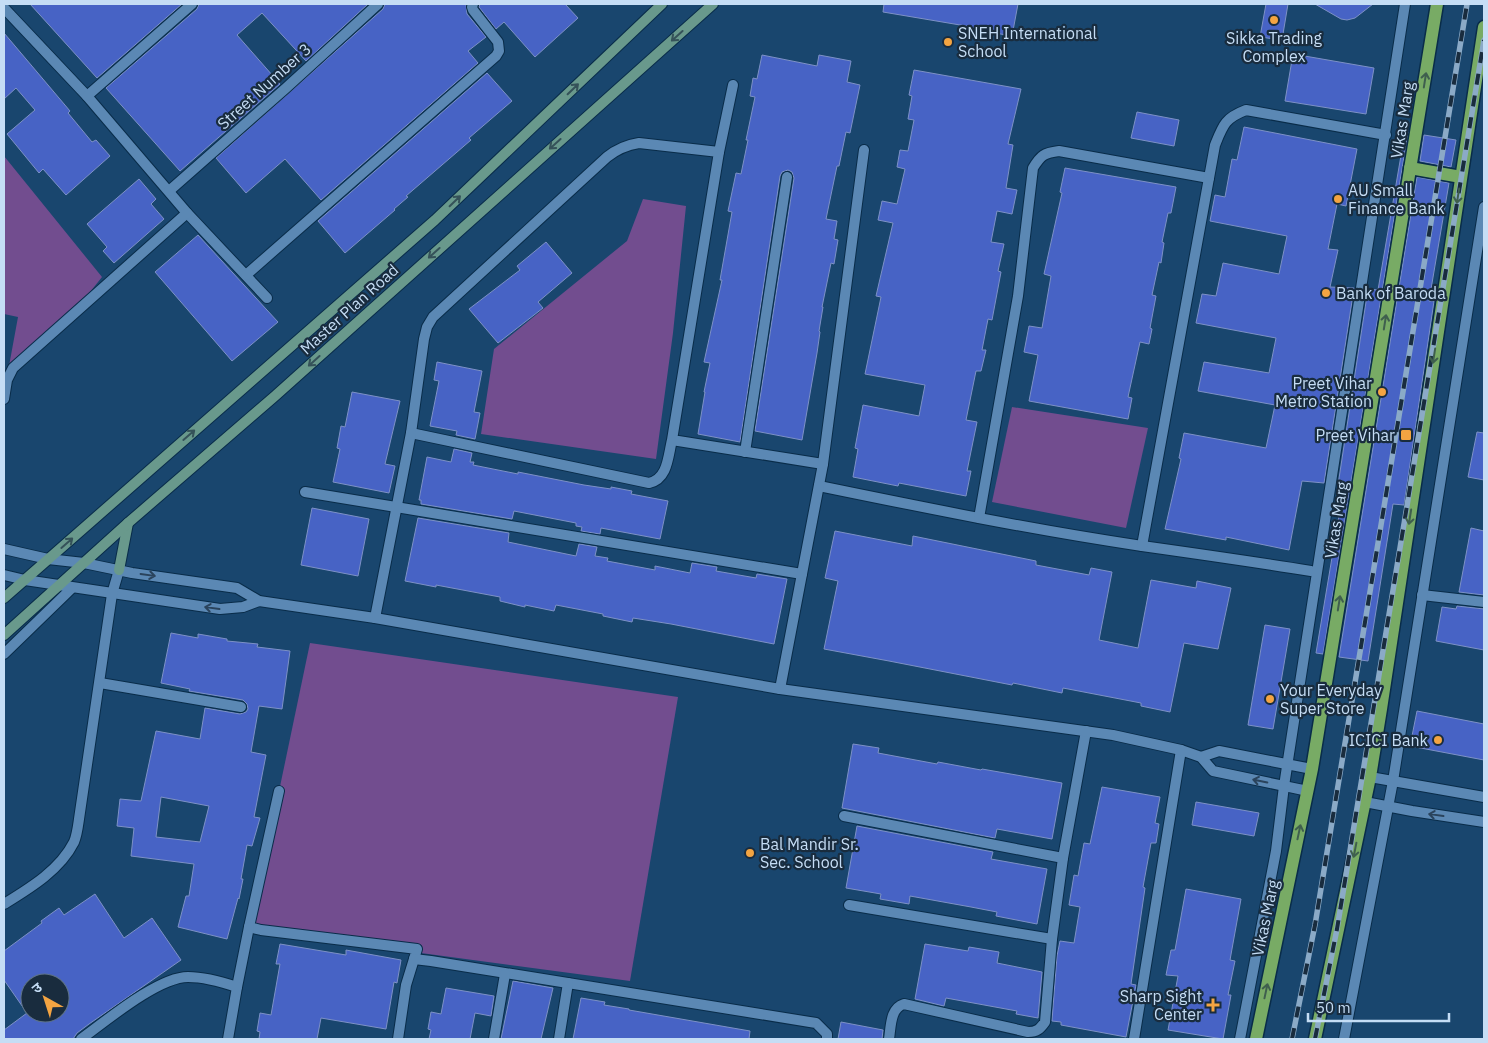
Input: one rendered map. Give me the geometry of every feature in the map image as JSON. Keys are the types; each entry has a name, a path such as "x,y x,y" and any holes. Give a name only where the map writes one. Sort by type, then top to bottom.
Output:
{"main road":[{"name":"Master Plan Road","path":"4,598 435,220 662,4"},
{"name":"Master Plan Road","path":"4,635 128,523 275,396 713,4"},
{"name":"Vikas Marg","path":"1256,1039 1308,791 1437,4"},
{"path":"1315,1039 1370,777 1461,177 1481,64 1484,28"},
{"path":"1410,168 1461,177"},
{"path":"119,570 128,523"}],"street":[{"path":"87,96 192,4"},
{"name":"Street Number 3","path":"169,190 286,88 378,4"},
{"path":"246,275 496,56 500,51 498,42 473,10 473,4"},
{"path":"1240,1039 1276,851 1287,765 1406,4"},
{"path":"4,8 87,96 187,213 267,298"},
{"path":"411,433 649,483 661,478 665,472 672,440 719,152 733,85"},
{"path":"1142,546 1215,145 1223,125 1232,115 1246,110 1386,136"},
{"path":"375,618 380,584 398,507 427,327 433,317 617,150 629,144 639,143 719,152"},
{"path":"780,689 823,464 864,150"},
{"path":"979,518 1018,296 1033,168 1038,159 1047,152 1059,151 1209,178"},
{"path":"745,452 787,177"},
{"path":"1344,1039 1393,781 1422,595 1482,240 1484,207"},
{"path":"4,397 7,380 13,368 187,213"},
{"path":"672,440 823,464"},
{"path":"819,486 979,518 1142,546 1240,559 1310,571"},
{"path":"305,492 802,574"},
{"path":"4,549 48,559 84,562 119,570 237,588 259,601 375,618 780,689 1113,735 1181,750 1201,757 1213,771 1308,791"},
{"path":"4,904 30,888 58,865 74,841 100,683 112,594 119,570"},
{"path":"4,575 58,586 220,609 243,607 259,601"},
{"path":"4,654 72,588"},
{"path":"1422,595 1484,602"},
{"path":"100,683 241,707"},
{"path":"889,1039 896,1008 904,1004 1028,1032 1034,1032 1045,1022 1052,939 1063,858 1086,731"},
{"path":"1134,1039 1181,750"},
{"path":"1201,757 1219,751 1287,765 1312,768"},
{"path":"1370,777 1484,797"},
{"path":"228,1039 249,927 279,791"},
{"path":"1364,802 1484,822"},
{"path":"844,816 1063,858"},
{"path":"849,905 1052,939"},
{"path":"249,927 417,949 406,986 398,1039"},
{"path":"414,959 816,1023 827,1034 827,1039"},
{"path":"494,1039 505,974"},
{"path":"81,1039 130,1003 162,984 175,979 188,977 237,987"},
{"path":"559,1039 568,983"}],"shaded area":[{"path":"4,156 102,277 86,297 9,366 18,317 4,314"},
{"path":"643,199 686,206 673,333 656,459 481,434 494,349 627,241"},
{"path":"1012,407 1148,428 1126,528 992,502"},
{"path":"310,643 678,697 630,981 250,930"}],"building":[{"path":"30,4 182,4 97,78"},
{"path":"199,4 368,4 306,61 262,13 237,35 280,84 180,171 106,88 197,9"},
{"path":"385,4 466,4 467,14 486,37 468,51 478,63 321,200 285,159 246,193 216,158 383,9"},
{"path":"480,4 565,4 578,18 535,57 504,22 496,29 479,7"},
{"name":"SNEH International School","path":"884,4 1018,4 1012,36 972,29 972,27 883,12"},
{"name":"Sikka Trading Complex","path":"1266,4 1288,4 1282,40 1260,37"},
{"path":"1315,4 1373,4 1355,18 1347,20 1341,19"},
{"path":"4,33 70,111 68,113 92,142 96,140 110,156 66,195 43,169 39,173 7,134 35,110 16,88 4,99"},
{"path":"1293,54 1374,68 1366,114 1285,101"},
{"path":"762,55 817,66 819,55 851,61 847,82 860,85 850,133 846,132 839,166 837,166 826,219 837,221 834,239 838,240 834,264 831,263 822,307 817,353 802,440 755,431 794,178 792,172 788,170 782,172 780,176 740,442 698,434 710,363 704,362 722,280 720,280 732,212 728,211 736,173 741,174 755,97 750,96 753,78 757,79"},
{"path":"914,70 1021,89 1008,144 1013,145 1006,188 1017,190 1012,214 997,211 991,242 1004,244 998,271 1001,272 992,320 988,319 982,350 986,350 981,371 976,371 966,420 977,422 967,471 971,471 966,496 899,483 898,486 853,477 858,449 855,448 863,405 919,416 925,385 865,374 881,297 876,296 893,223 878,220 882,201 897,204 905,169 897,167 900,150 908,151 914,120 908,119 912,96 909,95"},
{"path":"487,73 512,101 469,138 471,140 406,196 408,197 395,210 345,253 318,221"},
{"path":"1137,112 1179,120 1174,146 1131,138"},
{"path":"1244,127 1357,149 1346,206 1337,204 1328,249 1338,250 1330,287 1354,288 1324,483 1302,481 1289,550 1226,537 1226,540 1165,529 1181,459 1179,458 1184,433 1266,448 1275,405 1198,391 1204,362 1269,373 1276,338 1196,323 1202,294 1216,296 1223,263 1279,274 1287,236 1210,221 1215,195 1225,197 1232,159 1237,160"},
{"path":"1405,132 1408,132 1323,654 1316,653 1344,486 1338,485 1368,289 1378,290"},
{"path":"1424,135 1456,140 1451,167 1420,161"},
{"path":"1065,168 1176,187 1171,213 1168,213 1162,242 1164,243 1161,263 1159,262 1152,295 1156,296 1149,344 1140,342 1128,397 1132,398 1128,419 1029,401 1038,355 1024,352 1029,326 1042,328 1051,276 1044,274 1062,193 1060,192"},
{"path":"1417,177 1449,183 1429,301 1434,301 1404,505 1393,504 1368,661 1339,657"},
{"path":"139,179 156,199 151,204 164,219 114,263 103,251 107,247 87,224"},
{"path":"198,235 278,322 232,361 155,272"},
{"path":"546,242 572,273 538,302 543,308 498,343 469,309 520,270 517,266"},
{"path":"437,362 482,371 474,412 480,413 475,439 456,435 457,431 430,426 439,381 434,380"},
{"path":"352,392 400,401 385,464 395,466 389,493 333,482 340,449 337,448 341,426 345,427"},
{"path":"1477,432 1484,433 1484,480 1468,477"},
{"path":"454,449 472,453 470,462 474,462 473,465 584,485 611,489 611,487 632,491 631,494 668,501 660,539 601,528 600,534 581,531 582,527 576,526 576,523 514,511 512,519 421,504 421,500 419,500 427,457 451,462"},
{"path":"312,508 369,519 358,576 301,565"},
{"path":"418,518 509,533 508,542 576,556 579,544 597,547 595,556 608,558 607,561 655,570 655,566 690,573 692,563 717,567 716,571 756,578 757,574 787,579 774,644 633,618 632,622 556,605 554,611 525,605 525,607 500,601 500,597 405,581"},
{"path":"1471,528 1484,531 1484,595 1459,592"},
{"path":"835,531 912,546 913,536 1036,561 1036,565 1089,575 1091,568 1112,572 1099,640 1138,648 1151,580 1196,588 1197,581 1231,588 1218,649 1184,643 1170,712 1141,706 1141,703 1063,688 1062,693 1013,683 1012,685 824,649 838,581 825,578"},
{"path":"1457,606 1484,609 1484,650 1436,641 1442,607 1456,609"},
{"path":"1265,625 1290,629 1273,729 1248,725"},
{"path":"171,633 198,638 198,634 227,639 227,641 258,644 257,647 290,651 282,709 259,706 251,752 266,755 254,817 260,818 252,846 247,845 239,899 227,939 178,927 186,896 189,896 194,864 131,856 134,828 117,826 120,799 141,801 156,731 200,739 205,708 240,714 248,709 247,704 243,700 189,691 190,689 161,683","holes":["161,797 209,806 200,842 156,837"]},
{"path":"1417,711 1484,724 1484,760 1410,746"},
{"path":"853,744 879,748 878,753 1062,783 1052,839 997,829 995,838 842,808"},
{"path":"1102,787 1160,797 1155,823 1159,824 1156,843 1151,843 1143,887 1145,888 1131,984 1136,985 1126,1037 1061,1025 1061,1022 1052,1021 1060,941 1074,943 1080,907 1069,905 1074,875 1078,876 1084,843 1090,844"},
{"path":"1196,802 1259,813 1254,836 1192,825"},
{"path":"857,826 993,852 991,859 1047,869 1037,924 996,916 997,912 910,896 909,904 880,899 881,894 846,888"},
{"path":"1186,889 1241,899 1230,960 1235,961 1228,995 1231,995 1223,1039 1168,1030 1178,976 1166,975 1171,950 1175,950"},
{"path":"95,894 124,938 152,918 181,960 89,1024 77,1033 73,1039 4,1039 4,1030 20,1018 20,1023 70,1023 70,973 20,973 20,1003 4,980 4,951 59,908 64,915"},
{"path":"280,944 346,955 346,950 401,960 397,983 394,982 386,1029 321,1018 317,1039 259,1039 260,1032 257,1031 260,1013 271,1015 280,964 276,964"},
{"path":"925,944 968,951 969,947 999,952 997,963 1042,972 1038,1018 1016,1014 1017,1011 946,998 944,1006 915,999"},
{"path":"513,981 553,988 541,1039 501,1039"},
{"path":"446,988 494,996 491,1016 475,1013 470,1039 429,1039 431,1030 428,1029 431,1012 441,1014"},
{"path":"581,998 605,1002 604,1005 629,1010 750,1031 749,1039 573,1039"},
{"path":"841,1022 883,1030 882,1039 838,1039"}],"railway":[{"path":"1292,1039 1315,925 1467,4"},
{"path":"1315,1039 1337,929 1484,40"}],"place":[{"name":"Sikka Trading Complex","path":"1274,20"},
{"name":"SNEH International School","path":"948,42"},
{"name":"AU Small Finance Bank","path":"1338,199"},
{"name":"Bank of Baroda","path":"1326,293"},
{"name":"Preet Vihar Metro Station","path":"1382,392"},
{"name":"Preet Vihar","path":"1406,435"},
{"name":"Your Everyday Super Store","path":"1270,699"},
{"name":"ICICI Bank","path":"1438,740"},
{"name":"Bal Mandir Sr. Sec. School","path":"750,853"},
{"name":"Sharp Sight Center","path":"1213,1005"}]}
